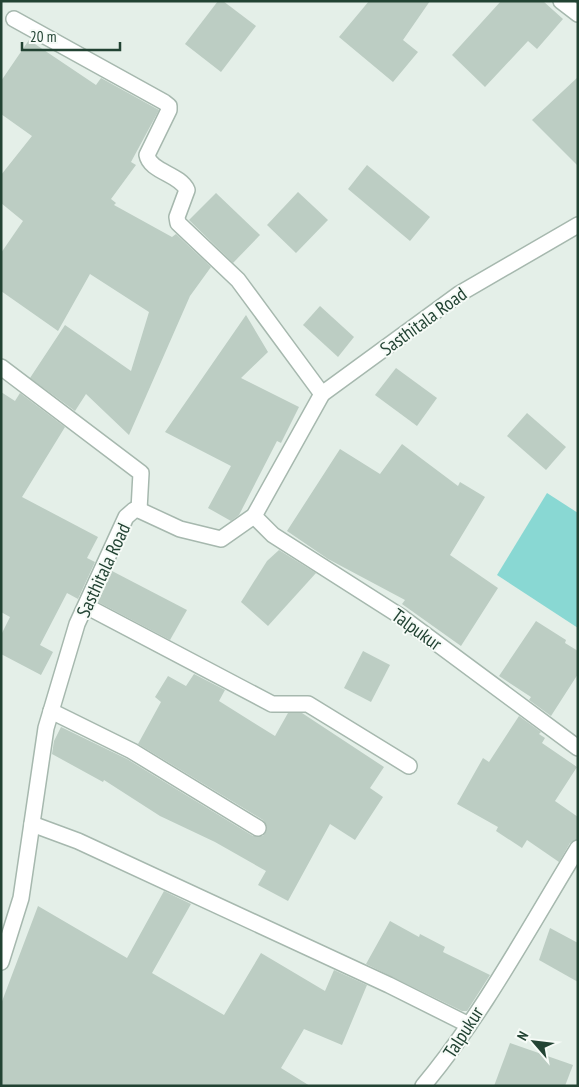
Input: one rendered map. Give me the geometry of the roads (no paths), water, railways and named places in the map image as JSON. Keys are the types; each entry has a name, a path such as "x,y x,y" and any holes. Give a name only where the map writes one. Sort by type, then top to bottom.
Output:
{"street":[{"path":"561,1 578,14"},
{"path":"14,19 169,106 169,110 147,155 151,163 184,183 187,190 177,217 178,223 238,280 322,394"},
{"name":"Sasthitala Road","path":"1,961 20,898 46,728 77,624 126,516 131,511 139,510 180,529 221,539 235,531 254,516 322,394 459,294 578,225"},
{"path":"1,368 141,473 139,510"},
{"name":"Talpukur","path":"254,516 273,535 400,616 578,748"},
{"path":"86,606 272,704 308,704 409,766"},
{"path":"51,711 132,752 258,828"},
{"path":"32,824 78,841 389,985 468,1025"},
{"name":"Talpukur","path":"423,1086 447,1058 578,848"}],"water":[{"path":"547,493 578,513 578,628 497,575"}]}
